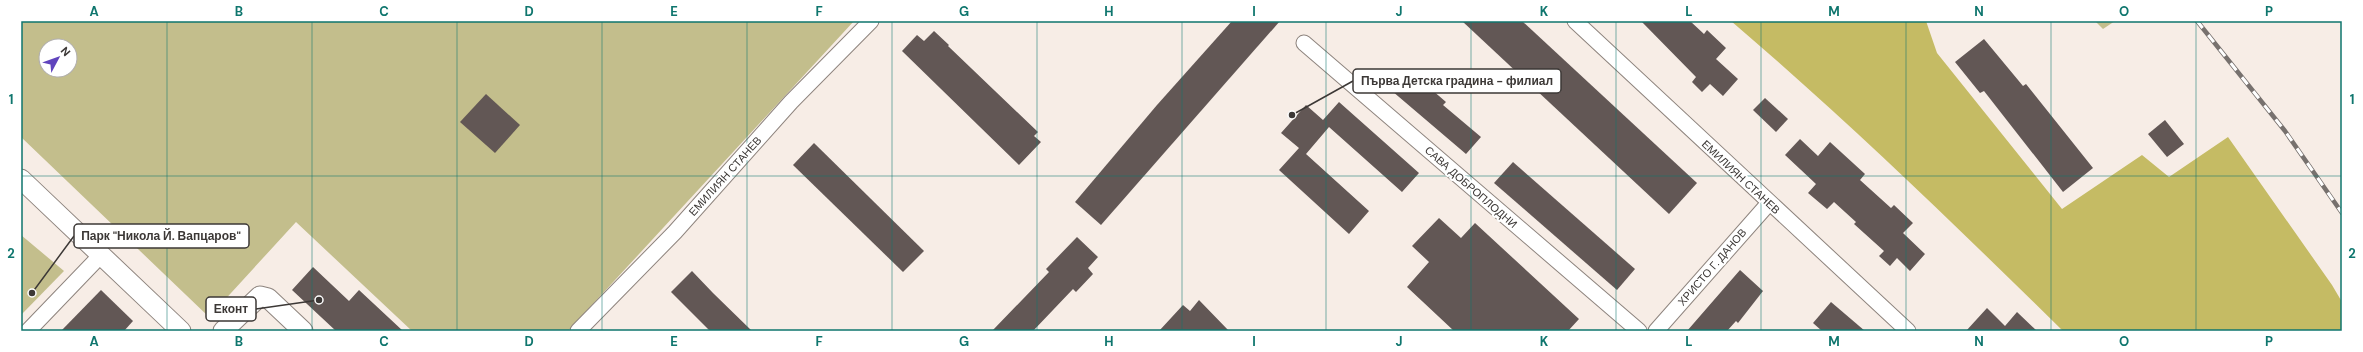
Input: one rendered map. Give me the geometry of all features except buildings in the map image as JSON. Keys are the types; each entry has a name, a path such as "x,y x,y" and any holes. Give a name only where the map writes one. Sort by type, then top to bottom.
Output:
{"street":[{"name":"ЕМИЛИЯН СТАНЕВ","path":"578,331 675,232 791,102 871,21"},
{"name":"ЕМИЛИЯН СТАНЕВ","path":"1575,21 1908,331"},
{"name":"САВА ДОБРОПЛОДНИ","path":"1304,43 1639,331"},
{"path":"21,179 181,331"},
{"name":"ХРИСТО Г. ДАНОВ","path":"1656,331 1769,203"},
{"path":"28,331 101,255"},
{"path":"223,331 260,296 268,298 303,331"}],"shaded area":[{"path":"21,21 854,21 568,331 412,331 296,222 209,317 21,137"},
{"path":"1731,21 1926,21 1937,53 2062,209 2142,155 2169,177 2228,137 2332,285 2342,302 2342,331 2063,331 1941,212 1858,134"},
{"path":"2095,21 2115,21 2103,29"},
{"path":"21,235 64,271 21,315"}],"railway":[{"path":"2197,21 2285,131 2342,213"}],"place":[{"name":"Първа Детска градина - филиал","path":"1292,115"},
{"name":"Парк \"Никола Й. Вапцаров\"","path":"32,293"},
{"name":"Еконт","path":"319,300"}]}
